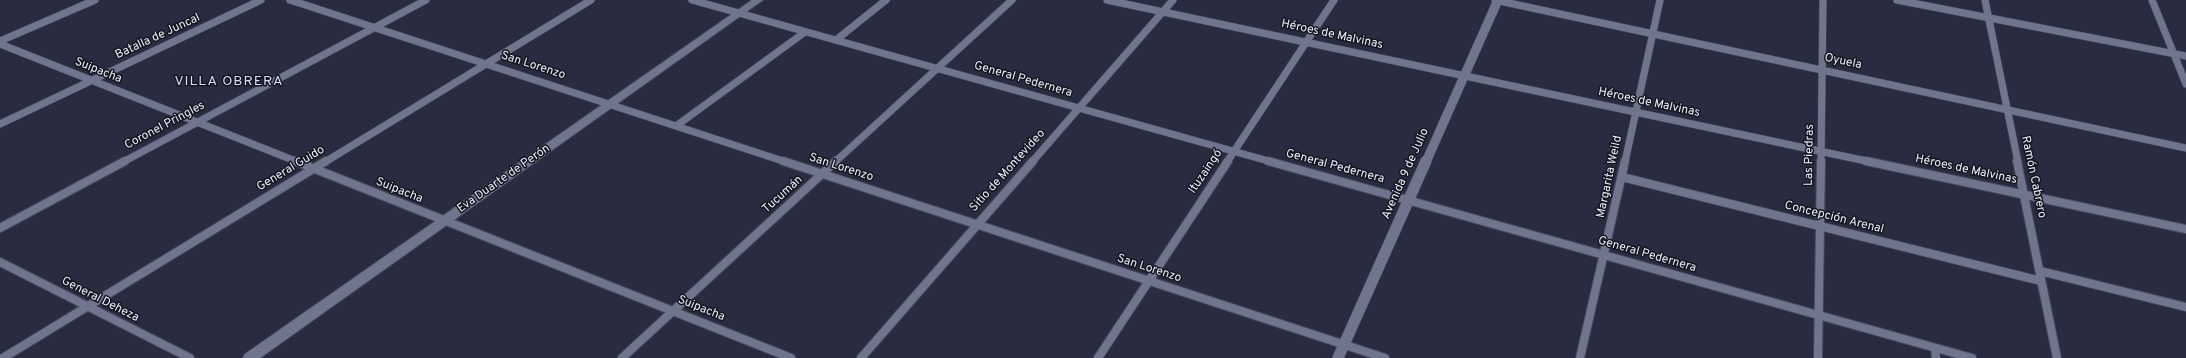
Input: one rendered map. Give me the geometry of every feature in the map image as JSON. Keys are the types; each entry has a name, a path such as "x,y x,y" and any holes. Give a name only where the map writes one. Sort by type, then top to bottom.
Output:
{"main road":[{"name":"Eva Duarte de Perón","path":"250,358 758,0"}],"street":[{"path":"0,41 95,0"},
{"name":"Batalla de Juncal","path":"0,124 261,0"},
{"name":"San Lorenzo","path":"290,0 1385,358"},
{"name":"Coronel Pringles","path":"0,228 426,0"},
{"name":"General Guido","path":"3,358 591,0"},
{"name":"General Pedernera","path":"692,0 1972,358"},
{"path":"836,40 886,0"},
{"name":"Tucumán","path":"622,358 1012,0"},
{"name":"Héroes de Malvinas","path":"1107,0 2186,229"},
{"name":"Sitio de Montevideo","path":"861,358 976,224 1080,109 1173,0"},
{"name":"Ituzaingó","path":"1098,358 1234,152 1305,41 1334,0"},
{"name":"Oyuela","path":"1497,0 2186,148"},
{"name":"Avenida 9 de Julio","path":"1338,358 1497,0"},
{"name":"Margarita Weild","path":"1580,358 1605,256 1660,0"},
{"name":"Las Piedras","path":"1818,358 1823,0"},
{"path":"1897,0 2186,56"},
{"name":"Ramón Cabrero","path":"1985,0 2057,358"},
{"path":"2152,0 2186,84"},
{"path":"676,126 805,32"},
{"name":"Suipacha","path":"0,44 444,222 791,358"},
{"name":"Concepción Arenal","path":"1622,177 2041,281"},
{"name":"General Deheza","path":"0,262 190,358"},
{"path":"2040,271 2186,307"},
{"path":"1935,348 1936,358"}],"district":[{"name":"VILLA OBRERA","path":"229,82"}]}
